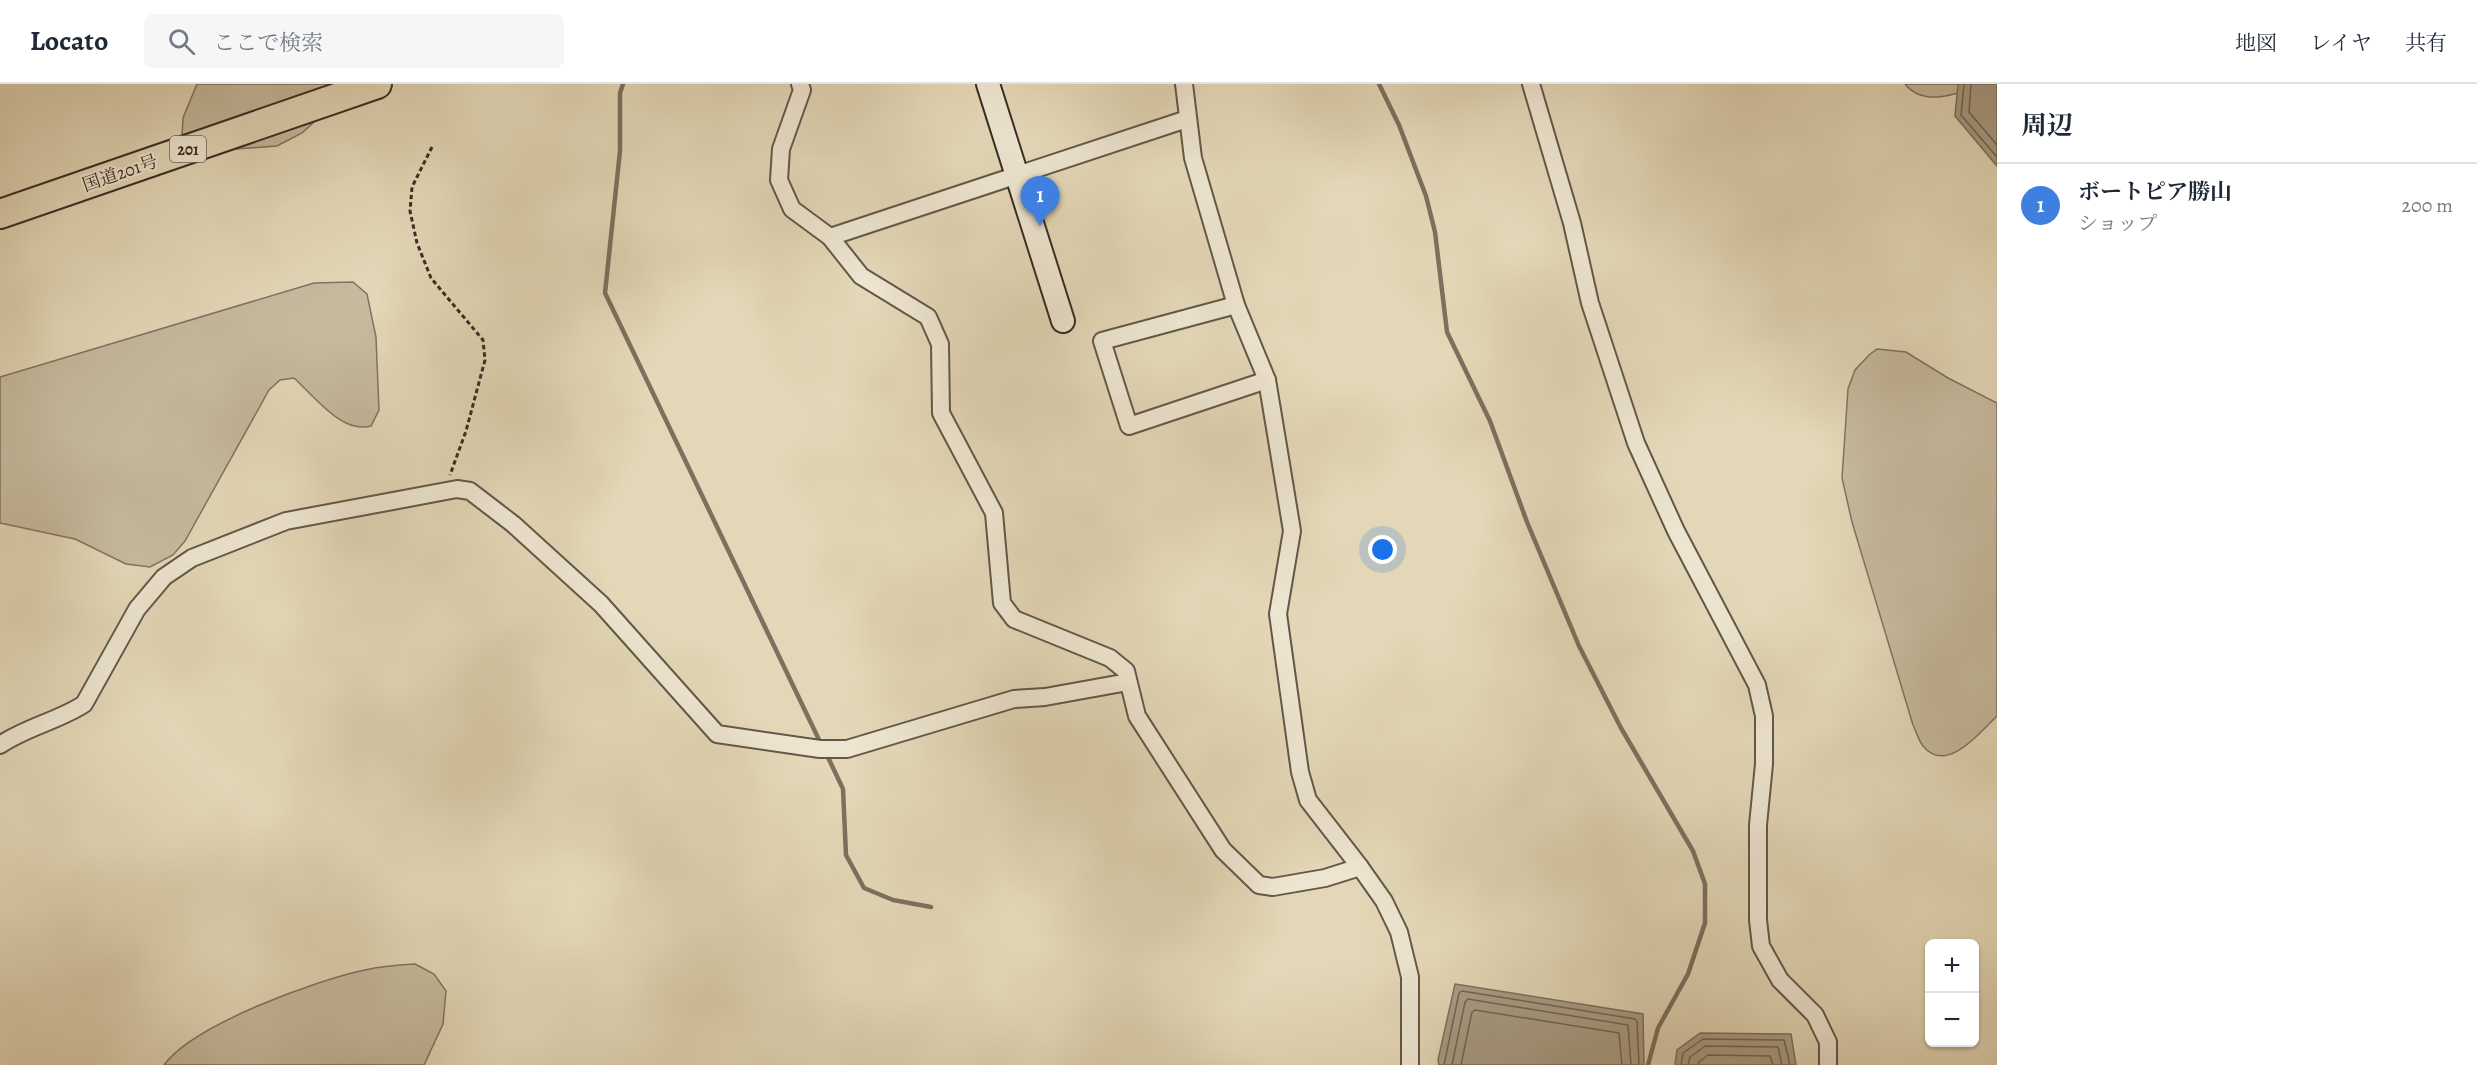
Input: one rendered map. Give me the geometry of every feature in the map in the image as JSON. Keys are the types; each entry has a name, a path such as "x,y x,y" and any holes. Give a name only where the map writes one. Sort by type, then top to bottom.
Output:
{"highway":[{"name":"国道201号","path":"0,214 376,84"}],"street":[{"path":"800,84 802,90 781,149 779,180 792,209 830,237 861,276 927,317 932,326 940,344 941,413 994,513 1002,603 1014,619 1110,658 1126,671 1133,691 1137,716 1223,850 1259,885 1273,887 1325,878 1360,867"},
{"path":"988,84 1064,321"},
{"path":"1184,84 1186,119 1193,158 1236,305 1267,380 1292,531 1278,614 1300,772 1308,800 1360,867 1399,932 1407,957 1410,977 1410,1065"},
{"path":"1531,84 1572,223 1590,303 1636,443 1676,531 1757,685 1764,716 1764,764 1758,825 1758,920 1761,946 1780,980 1815,1015 1828,1042 1828,1065"},
{"path":"830,237 1186,119"},
{"path":"1236,305 1102,341 1129,426 1267,380"},
{"path":"0,745 18,732 75,710 84,704 137,609 164,577 192,558 286,521 457,489 470,491 513,524 601,603 717,734 820,749 847,749 1014,699 1045,697 1128,682"}],"path":[{"path":"432,147 412,188 410,211 417,243 431,278 483,340 485,360 466,431 444,491"}],"shaded area":[{"path":"197,84 336,84 314,122 302,133 277,146 235,149 205,148 182,137 183,118"},
{"path":"1905,84 1986,84 1955,94 1933,97 1913,92"},
{"path":"353,282 367,294 376,337 379,410 371,426 360,427 339,419 294,378 280,380 269,390 185,541 173,555 150,567 126,564 75,539 0,523 0,377 314,283"},
{"path":"1877,349 1906,352 1948,378 1997,403 1997,716 1963,748 1942,756 1932,754 1923,746 1913,725 1852,522 1842,478 1848,389 1855,370"},
{"path":"415,964 434,974 446,991 443,1024 424,1065 164,1065 179,1050 201,1035 257,1006 343,975"}],"water":[{"path":"1958,84 1997,84 1997,166 1955,116"},
{"path":"1455,984 1643,1014 1644,1065 1439,1065 1438,1060"},
{"path":"1700,1033 1791,1034 1796,1065 1675,1065 1677,1050"}],"waterway":[{"path":"623,84 620,93 620,151 605,293 822,746"},
{"path":"1379,84 1399,125 1426,196 1435,232 1447,332 1490,421 1527,522 1579,646 1621,728 1693,851 1705,884 1705,923 1688,974 1658,1028 1648,1065"},
{"path":"826,753 843,789 846,855 864,888 893,900 931,907"}],"place":[{"name":"ボートピア勝山","path":"1040,226"}]}
